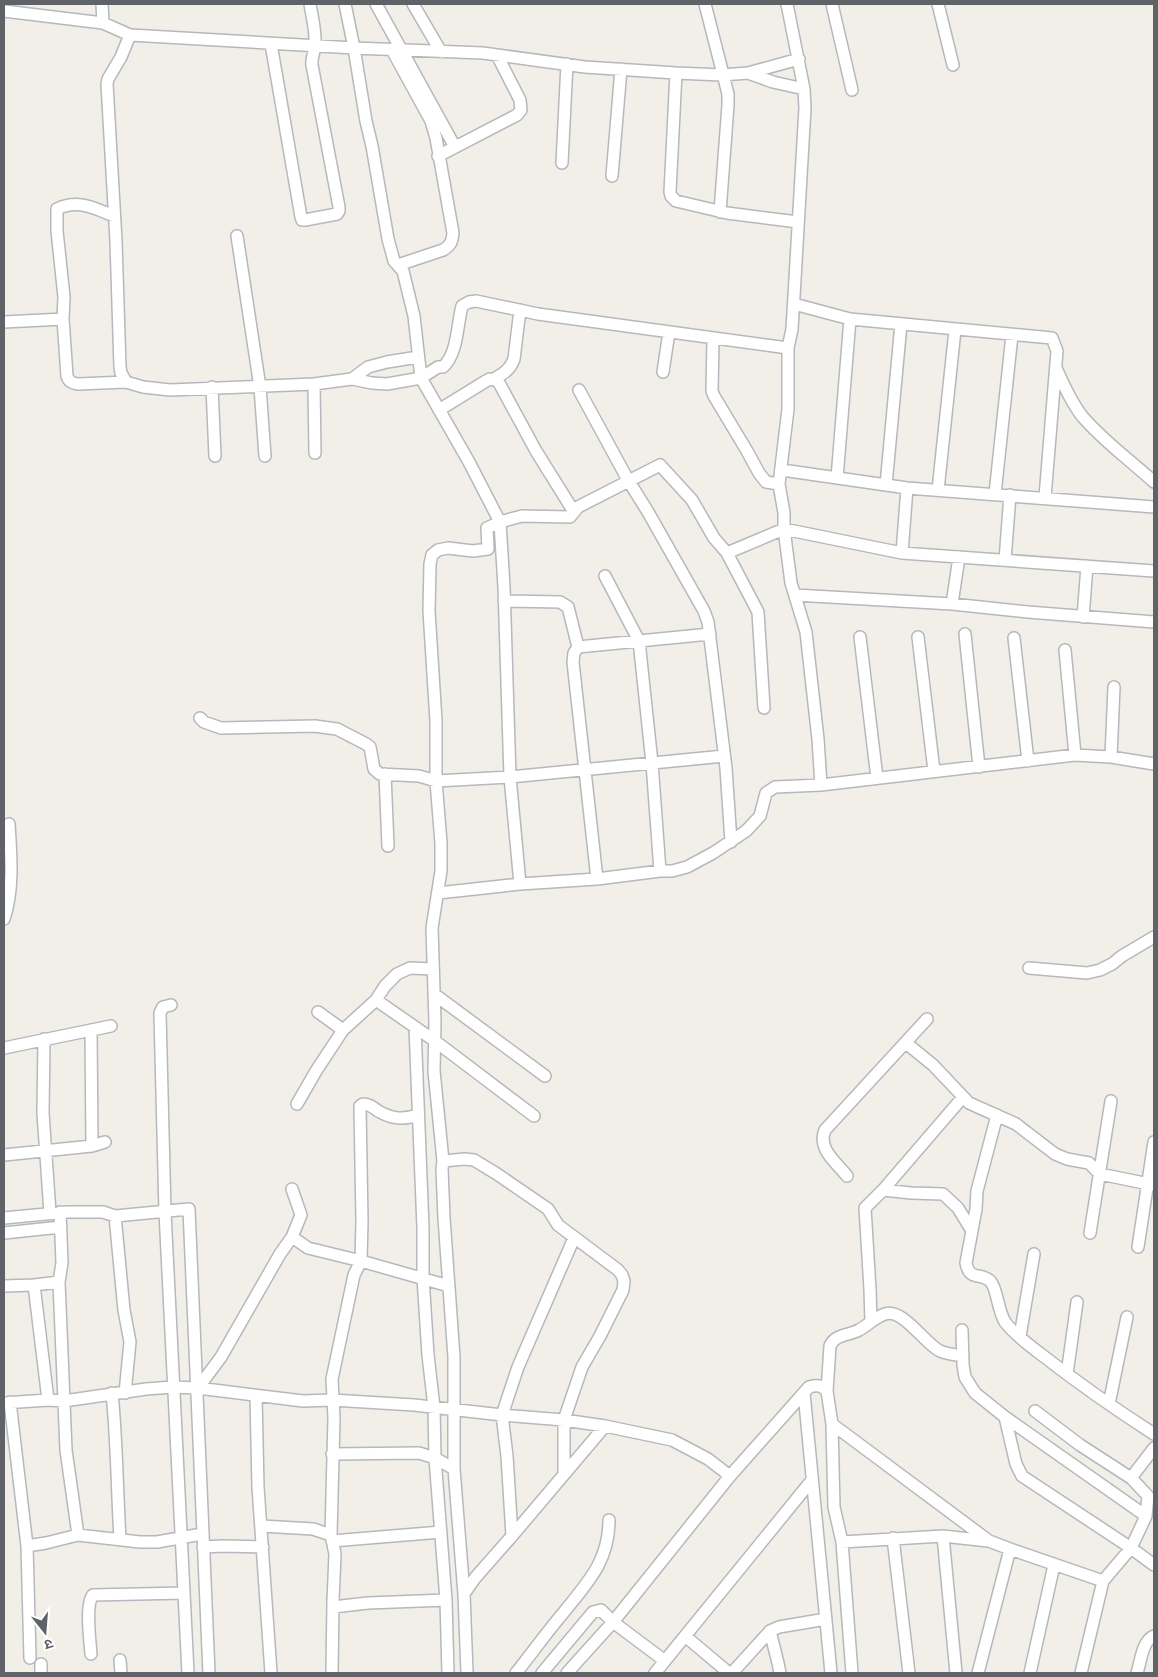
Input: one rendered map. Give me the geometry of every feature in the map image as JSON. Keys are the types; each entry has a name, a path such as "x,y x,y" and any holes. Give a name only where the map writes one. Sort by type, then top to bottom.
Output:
{"street":[{"path":"102,4 103,23"},
{"path":"271,44 299,213 302,220 334,216 339,212 312,65 315,47 314,24 310,4"},
{"path":"344,4 354,48 388,239 394,261 403,271 414,316 421,378 500,522 510,777 520,884"},
{"path":"376,4 431,121 436,138 453,233 450,246 398,265"},
{"path":"413,4 441,52"},
{"path":"705,4 728,94 720,212"},
{"path":"787,4 799,59 805,108 794,304 788,348 788,409 779,484 792,583 806,632 818,739 821,785"},
{"path":"832,4 852,90"},
{"path":"938,4 953,65"},
{"path":"4,11 103,23 130,35 315,47 497,55 567,64 676,73 748,74 799,59"},
{"path":"126,382 120,368 107,84 110,73 121,57 130,35"},
{"path":"396,50 455,147"},
{"path":"438,156 518,116 521,110 520,100 497,55"},
{"path":"562,163 567,64"},
{"path":"612,176 621,69"},
{"path":"676,73 671,196 676,201 720,212 798,222"},
{"path":"748,74 804,89"},
{"path":"114,216 84,204 57,209 57,231 64,297 62,319 67,376 73,383 126,382 142,387 170,390 314,384 352,380 387,384 421,378 449,362 457,335 462,306 476,301 520,310 788,348"},
{"path":"237,236 260,386 264,456"},
{"path":"794,304 850,319 1052,338 1057,351 1045,497"},
{"path":"439,410 486,381 494,379 507,371 514,359 520,310"},
{"path":"4,322 62,319"},
{"path":"837,478 850,319"},
{"path":"886,485 901,324"},
{"path":"938,490 954,330"},
{"path":"663,372 669,332"},
{"path":"995,494 1012,335"},
{"path":"713,338 712,391 714,396 759,474 766,482 779,484"},
{"path":"352,380 368,367 418,357"},
{"path":"1055,367 1066,390 1081,414 1111,445 1154,482"},
{"path":"494,379 500,382 536,451 574,512"},
{"path":"314,384 316,453"},
{"path":"212,387 215,456"},
{"path":"579,390 628,480 704,611 708,622 724,756 731,842"},
{"path":"466,1673 464,1594 454,1469 454,1357 444,1218 443,1161 434,1070 432,928 441,870 441,843 436,780 436,721 429,611 430,564 432,555 438,550 448,548 473,551 488,549 487,528 500,522 522,516 570,517 578,507 660,465 692,500 714,538 727,553 758,612 764,708"},
{"path":"782,470 907,488 1045,497 1154,507"},
{"path":"902,553 907,488"},
{"path":"1005,560 1010,495"},
{"path":"727,553 784,529 902,553 1154,571"},
{"path":"952,604 960,557"},
{"path":"1083,617 1087,566"},
{"path":"605,576 639,641 652,763 660,871"},
{"path":"795,595 952,604 1154,622"},
{"path":"504,601 560,602 568,607 578,647 572,662 597,879"},
{"path":"578,647 710,634"},
{"path":"965,634 979,767"},
{"path":"860,637 877,778"},
{"path":"918,637 934,771"},
{"path":"1014,638 1028,761"},
{"path":"1065,650 1075,756"},
{"path":"1111,758 1114,688"},
{"path":"200,718 204,722 221,728 315,726 337,729 370,747 374,769 380,774 419,776 436,780 510,777 724,756"},
{"path":"438,893 520,884 597,879 672,871 687,867 731,842 746,831 760,816 766,793 776,787 821,785 1075,756 1111,758 1154,764"},
{"path":"385,774 388,846"},
{"path":"4,919 11,866 9,824"},
{"path":"1029,968 1087,973 1100,970 1154,937"},
{"path":"297,1104 316,1070 343,1030 376,1000 385,986 397,974 410,968 433,969"},
{"path":"434,994 545,1076"},
{"path":"376,1000 534,1116"},
{"path":"171,1005 163,1007 160,1013 165,1212 172,1386 188,1673"},
{"path":"318,1012 343,1030"},
{"path":"847,1176 824,1149 822,1136 825,1130 927,1020"},
{"path":"4,1048 111,1026"},
{"path":"415,1027 423,1228 423,1278 434,1407 435,1458 446,1600 448,1673"},
{"path":"91,1030 92,1146"},
{"path":"44,1039 43,1113 45,1150 55,1213 61,1227 62,1263 59,1282 66,1450 78,1535"},
{"path":"906,1044 933,1065 969,1103 1016,1124 1054,1154 1089,1163 1100,1174 1151,1184"},
{"path":"871,1322 865,1208 963,1098"},
{"path":"1090,1233 1111,1101"},
{"path":"332,1673 335,1554 331,1538 334,1418 332,1379 354,1275 361,1261 360,1106 368,1104 386,1115 399,1119 418,1115"},
{"path":"997,1115 977,1191 966,1263 968,1270 972,1275 986,1278 991,1282 1005,1323 1067,1374 1154,1434"},
{"path":"4,1155 92,1146 105,1142"},
{"path":"1138,1247 1151,1184 1154,1142"},
{"path":"443,1161 464,1158 474,1160 497,1174 548,1209 558,1225 622,1275 624,1281 620,1297 582,1367 564,1420 564,1474"},
{"path":"198,1388 221,1357 280,1254 292,1237 302,1215 292,1189"},
{"path":"883,1190 943,1194 958,1208 972,1231"},
{"path":"4,1218 55,1213 103,1212 115,1216 189,1210 209,1673"},
{"path":"115,1216 124,1310 130,1342 125,1392"},
{"path":"4,1233 61,1227"},
{"path":"292,1237 308,1248 449,1286"},
{"path":"512,1536 507,1456 502,1415 518,1367 574,1238"},
{"path":"1020,1336 1034,1254"},
{"path":"4,1286 59,1282"},
{"path":"34,1285 48,1400"},
{"path":"1067,1374 1077,1302"},
{"path":"852,1673 842,1542 834,1507 832,1424 827,1391 830,1346 836,1337 860,1330 883,1314 888,1313 908,1323 932,1346 940,1351 963,1356"},
{"path":"1109,1404 1127,1317"},
{"path":"962,1330 965,1377 975,1392 1005,1416 1146,1516"},
{"path":"567,1673 613,1622 730,1476 809,1387 816,1385 823,1387 827,1391"},
{"path":"30,1658 27,1546 7,1403 48,1400 64,1401 172,1386 303,1401 332,1400 434,1407 564,1420 672,1440 708,1459 730,1476"},
{"path":"112,1393 117,1453 117,1501 120,1539"},
{"path":"804,1393 831,1673"},
{"path":"256,1396 258,1486 271,1673"},
{"path":"1035,1411 1080,1445 1130,1478 1151,1499 1146,1516 1131,1548 1103,1581 1081,1673"},
{"path":"1005,1416 1016,1464 1022,1476 1131,1548 1154,1566"},
{"path":"832,1424 990,1541 1010,1550 1103,1581"},
{"path":"464,1594 475,1578 604,1426"},
{"path":"1130,1478 1154,1448"},
{"path":"332,1454 419,1453 435,1458 454,1469"},
{"path":"655,1673 812,1480"},
{"path":"815,1507 834,1507"},
{"path":"516,1673 588,1582 599,1565 605,1551 609,1532 609,1520"},
{"path":"262,1526 321,1530 331,1538 440,1532"},
{"path":"27,1546 78,1535 140,1542 157,1542 202,1534"},
{"path":"842,1542 943,1536 990,1541"},
{"path":"943,1536 956,1673"},
{"path":"894,1538 909,1673"},
{"path":"203,1547 263,1547"},
{"path":"978,1673 1010,1550"},
{"path":"1030,1673 1054,1565"},
{"path":"91,1654 89,1608 90,1598 93,1595 184,1593"},
{"path":"333,1607 368,1603 446,1600"},
{"path":"542,1673 593,1612 601,1610 613,1622 665,1661"},
{"path":"686,1636 731,1673 770,1631 779,1627 826,1619"},
{"path":"770,1631 780,1673"},
{"path":"1138,1673 1145,1644 1148,1639 1154,1636"},
{"path":"120,1660 121,1673"}]}
